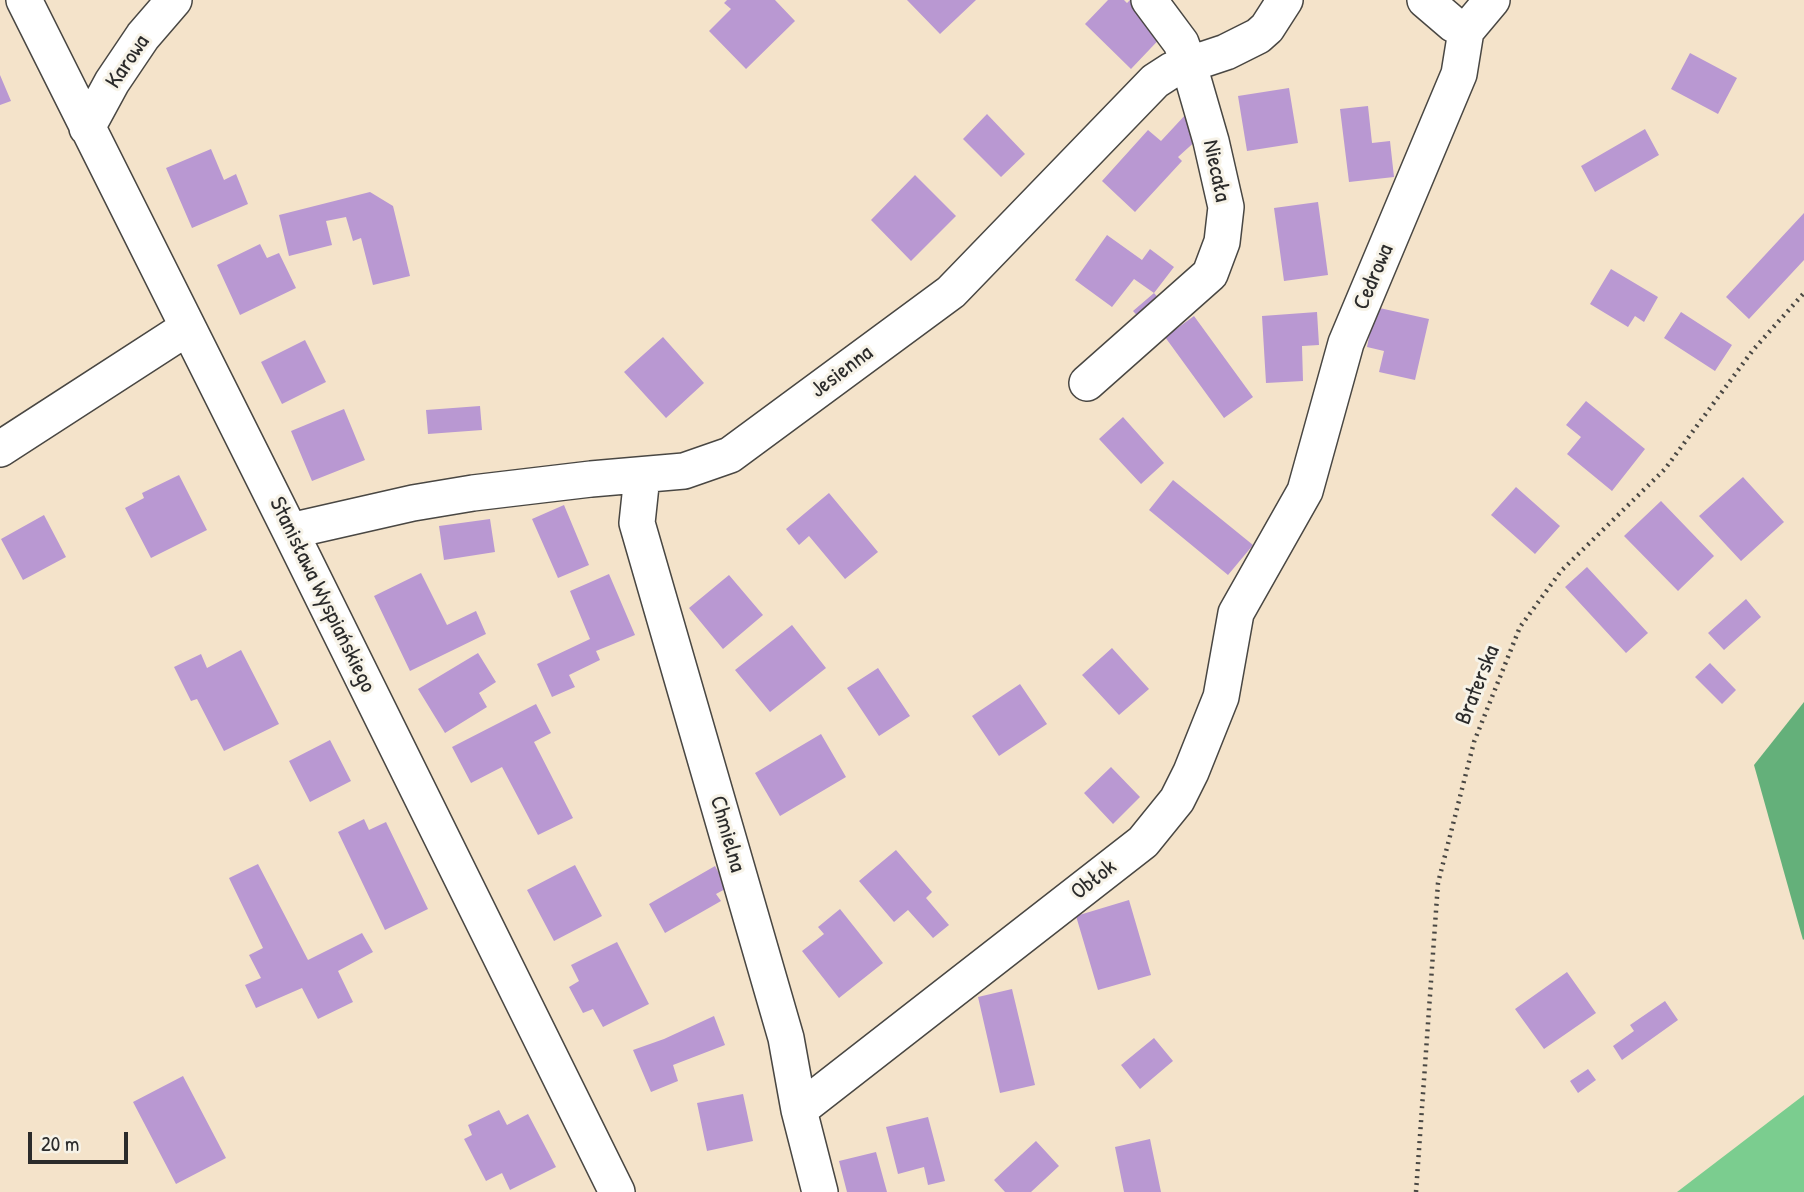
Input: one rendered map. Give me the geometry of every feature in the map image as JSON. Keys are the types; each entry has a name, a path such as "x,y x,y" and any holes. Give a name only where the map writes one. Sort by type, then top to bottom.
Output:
{"street":[{"name":"Stanisława Wyspiańskiego","path":"24,0 617,1192"},
{"name":"Karowa","path":"87,128 112,82 143,36 174,0"},
{"name":"Niecała","path":"1087,383 1210,274 1222,242 1226,207 1211,141 1189,65 1181,43 1149,0"},
{"name":"Jesienna","path":"290,531 413,503 473,493 684,471 730,455 951,292 1155,80 1226,52 1258,36 1267,28 1285,0"},
{"path":"1425,0 1440,14 1466,31 1492,0"},
{"name":"Cedrowa","path":"1265,560 1305,491 1346,343 1459,74 1466,31"},
{"path":"0,449 187,328"},
{"name":"Chmielna","path":"642,476 637,523 786,1038 799,1110 820,1192"},
{"name":"Obłok","path":"799,1110 1143,842 1157,827 1177,800 1214,717 1221,697 1236,613 1265,560"}],"path":[{"name":"Braterska","path":"1416,1192 1438,883 1474,742 1520,627 1561,571 1665,469 1753,350 1804,293"}],"green space":[{"path":"1804,702 1804,939 1803,940 1754,765"},
{"path":"1804,1095 1804,1192 1677,1192"}],"building":[{"path":"727,0 775,0 795,21 746,69 709,31 731,9 724,3"},
{"path":"907,0 976,0 940,34"},
{"path":"1108,0 1124,0 1127,3 1137,0 1168,30 1131,69 1085,24"},
{"path":"1690,53 1737,78 1718,114 1671,89"},
{"path":"0,75 11,101 0,105"},
{"path":"1289,88 1298,143 1247,151 1238,96"},
{"path":"1368,106 1372,143 1390,141 1394,177 1349,182 1340,109"},
{"path":"1187,113 1199,138 1178,157 1182,161 1135,212 1102,181 1148,130 1161,141"},
{"path":"987,114 1025,154 1001,177 963,139"},
{"path":"1645,129 1659,155 1595,192 1581,166"},
{"path":"211,149 224,180 236,174 248,204 192,228 166,168"},
{"path":"915,175 956,216 911,261 871,220"},
{"path":"370,192 393,206 410,276 373,285 361,238 353,241 346,217 326,221 332,245 289,256 279,215"},
{"path":"1318,202 1328,275 1284,281 1274,208"},
{"path":"1804,213 1804,260 1749,319 1726,297"},
{"path":"1107,235 1142,260 1150,249 1174,267 1154,293 1134,279 1112,307 1075,280"},
{"path":"260,244 267,258 279,253 296,288 240,315 217,265"},
{"path":"1611,269 1658,297 1644,322 1635,316 1628,327 1590,304"},
{"path":"1154,293 1163,303 1142,321 1133,311"},
{"path":"1375,307 1429,319 1415,380 1379,372 1384,351 1367,347"},
{"path":"1317,312 1319,345 1302,346 1303,381 1266,383 1262,316"},
{"path":"1681,312 1732,345 1715,371 1664,338"},
{"path":"1194,316 1253,397 1224,418 1165,337"},
{"path":"663,337 704,383 666,418 624,372"},
{"path":"305,340 326,382 282,404 261,362"},
{"path":"1586,401 1645,449 1612,491 1567,454 1581,437 1566,425"},
{"path":"480,406 482,430 428,434 426,410"},
{"path":"344,409 365,460 312,481 291,431"},
{"path":"1123,417 1164,463 1141,484 1099,439"},
{"path":"179,475 207,530 151,558 125,508 144,498 142,493"},
{"path":"1743,477 1784,522 1741,561 1699,516"},
{"path":"1173,480 1253,545 1228,575 1149,510"},
{"path":"1516,487 1560,526 1535,554 1491,515"},
{"path":"829,493 878,552 845,579 809,536 799,545 786,529"},
{"path":"1661,501 1714,556 1678,591 1624,536"},
{"path":"564,505 589,565 558,578 532,519"},
{"path":"44,515 66,557 23,580 1,539"},
{"path":"490,519 495,552 444,560 439,526"},
{"path":"1587,567 1648,633 1626,653 1565,587"},
{"path":"421,573 447,625 476,611 486,634 410,671 374,596"},
{"path":"609,574 635,635 596,651 600,660 569,675 575,687 552,697 537,664 590,639 570,591"},
{"path":"729,575 763,615 723,649 689,608"},
{"path":"1746,599 1761,617 1724,650 1708,633"},
{"path":"792,625 826,668 770,712 735,670"},
{"path":"1112,648 1149,689 1119,715 1082,675"},
{"path":"241,650 279,724 224,751 197,699 191,701 174,667 201,654 207,668"},
{"path":"478,653 496,682 479,693 487,707 445,733 418,689"},
{"path":"1710,663 1736,690 1722,704 1695,677"},
{"path":"878,668 910,716 879,736 847,688"},
{"path":"1020,684 1047,724 999,756 972,716"},
{"path":"536,704 551,733 534,742 573,818 538,835 502,767 471,783 452,747"},
{"path":"821,734 846,777 780,816 755,773"},
{"path":"330,740 351,781 310,802 289,761"},
{"path":"1111,767 1140,797 1113,824 1084,793"},
{"path":"364,819 369,830 386,822 428,909 385,930 338,832"},
{"path":"896,850 932,892 926,898 949,925 933,938 908,910 894,922 859,881"},
{"path":"258,864 308,960 362,933 373,952 338,971 353,1002 318,1019 302,988 256,1008 245,985 261,978 249,955 263,948 229,878"},
{"path":"575,865 602,916 554,941 527,890"},
{"path":"715,866 727,888 716,894 721,901 665,933 649,904"},
{"path":"1129,900 1151,975 1098,990 1076,916"},
{"path":"840,909 883,963 839,998 802,951 824,934 818,927"},
{"path":"617,942 649,1004 603,1027 593,1009 583,1013 569,987 579,981 571,965"},
{"path":"1567,972 1596,1013 1544,1049 1515,1009"},
{"path":"1012,989 1035,1085 1000,1093 978,997"},
{"path":"1665,1001 1678,1020 1622,1060 1613,1046 1634,1031 1630,1025"},
{"path":"714,1016 725,1045 673,1065 678,1081 651,1092 633,1050"},
{"path":"1154,1038 1173,1061 1140,1089 1121,1065"},
{"path":"1588,1069 1596,1080 1578,1093 1570,1081"},
{"path":"183,1076 226,1158 176,1184 133,1102"},
{"path":"743,1094 753,1141 707,1151 697,1103"},
{"path":"499,1110 507,1125 528,1114 556,1167 510,1190 502,1173 486,1181 464,1139 472,1135 468,1125"},
{"path":"928,1117 945,1181 928,1185 924,1167 898,1174 886,1127"},
{"path":"1150,1139 1161,1192 1124,1192 1115,1147"},
{"path":"1036,1141 1059,1166 1031,1192 1005,1192 994,1180"},
{"path":"876,1152 887,1192 847,1192 839,1161"}]}
